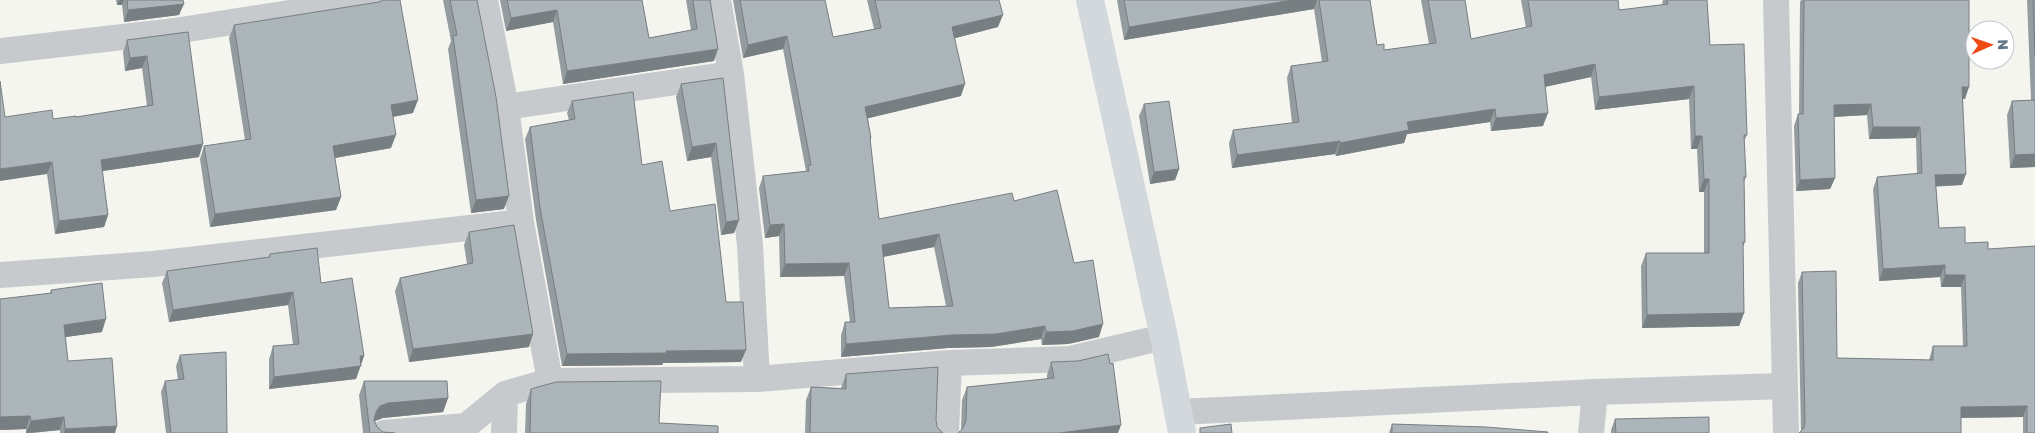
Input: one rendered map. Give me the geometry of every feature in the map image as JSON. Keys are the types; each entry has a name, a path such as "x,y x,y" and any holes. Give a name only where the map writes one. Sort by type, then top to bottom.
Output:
{"street":[{"path":"0,51 175,32 372,0"},
{"path":"485,0 506,107 521,222 550,381"},
{"path":"718,0 731,74 750,245 757,379"},
{"path":"1090,0 1164,337 1180,422 1595,392 1784,386"},
{"path":"1776,0 1786,433"},
{"path":"506,107 731,74"},
{"path":"0,275 153,264 521,222"},
{"path":"384,433 466,426 505,394 550,381 757,379 949,363 1070,360 1164,337"},
{"path":"946,433 949,363"},
{"path":"1591,433 1595,392"},
{"path":"504,433 505,394"}],"building":[{"path":"127,0 183,0 184,4 128,10"},
{"path":"383,0 400,0 418,100 391,105 396,135 333,146 341,197 215,214 204,146 251,139 234,25"},
{"path":"450,0 477,0 496,97 509,196 476,200 453,36 457,35"},
{"path":"507,0 642,0 649,38 697,29 693,0 710,0 718,49 567,71 557,10 511,18"},
{"path":"740,0 825,0 833,37 881,28 875,0 999,0 1003,15 952,27 965,84 865,107 871,138 879,219 1012,193 1014,201 1057,190 1074,263 1093,260 1103,324 1073,331 1046,332 1045,326 996,334 952,335 846,344 845,322 855,322 849,263 785,264 784,224 770,225 763,176 809,171 808,165 811,165 787,36 748,45","holes":["939,234 953,306 889,308 882,245"]},
{"path":"1124,0 1293,0 1129,27"},
{"path":"1319,0 1370,0 1377,45 1384,44 1384,50 1436,43 1428,0 1465,0 1471,39 1532,26 1528,0 1618,0 1619,10 1668,4 1667,0 1707,0 1710,45 1744,44 1747,135 1744,135 1746,177 1744,177 1745,242 1743,242 1744,313 1647,315 1646,253 1709,253 1709,179 1704,179 1702,136 1695,136 1694,86 1599,97 1595,64 1544,75 1548,113 1496,118 1495,109 1407,122 1409,130 1340,143 1340,141 1237,155 1233,130 1299,122 1291,66 1328,61"},
{"path":"1804,0 1969,0 1969,20 1965,20 1965,70 1969,70 1969,87 1962,87 1966,174 1935,175 1939,228 1965,227 1965,243 1988,242 1988,249 2035,246 2035,433 2027,433 2027,406 1961,407 1961,433 1799,433 1804,428 1805,421 1802,272 1836,271 1837,358 1933,360 1933,346 1967,346 1965,275 1945,275 1945,265 1883,269 1877,177 1922,173 1920,127 1873,127 1871,104 1834,105 1835,178 1800,180 1798,114 1803,114"},
{"path":"2033,0 2035,0 2035,56"},
{"path":"188,32 203,144 101,160 108,215 59,221 52,162 0,169 0,81 5,117 52,110 53,119 153,105 147,56 130,58 127,40"},
{"path":"723,78 739,220 726,222 716,143 692,147 681,84"},
{"path":"633,92 642,165 662,161 670,211 715,204 726,302 743,302 746,350 567,354 540,208 530,127 575,119 572,101"},
{"path":"2035,100 2035,154 2015,155 2012,101"},
{"path":"1169,101 1179,169 1154,172 1144,104"},
{"path":"514,225 533,334 413,349 400,278 473,263 469,232"},
{"path":"317,248 321,283 352,278 364,356 360,356 361,366 274,377 273,346 299,344 293,292 173,310 167,271 270,257 270,254"},
{"path":"102,283 106,319 64,325 68,361 112,358 117,426 65,429 64,417 31,421 30,416 0,417 0,299 52,293 51,290"},
{"path":"226,352 227,433 171,433 165,381 184,379 180,355"},
{"path":"1108,354 1110,364 1113,363 1121,425 1059,433 958,433 966,421 967,387 1054,378 1051,362 1078,361"},
{"path":"938,367 936,420 937,427 943,433 810,433 811,387 846,389 846,374"},
{"path":"364,381 447,381 448,398 388,403 380,406 374,420 377,427 383,432 395,433 370,433"},
{"path":"661,381 659,423 718,426 718,433 530,433 531,389 556,382"},
{"path":"1709,417 1709,433 1616,433 1615,419"},
{"path":"1231,424 1232,433 1200,433 1200,428"},
{"path":"1392,424 1486,427 1548,433 1392,433"}]}
